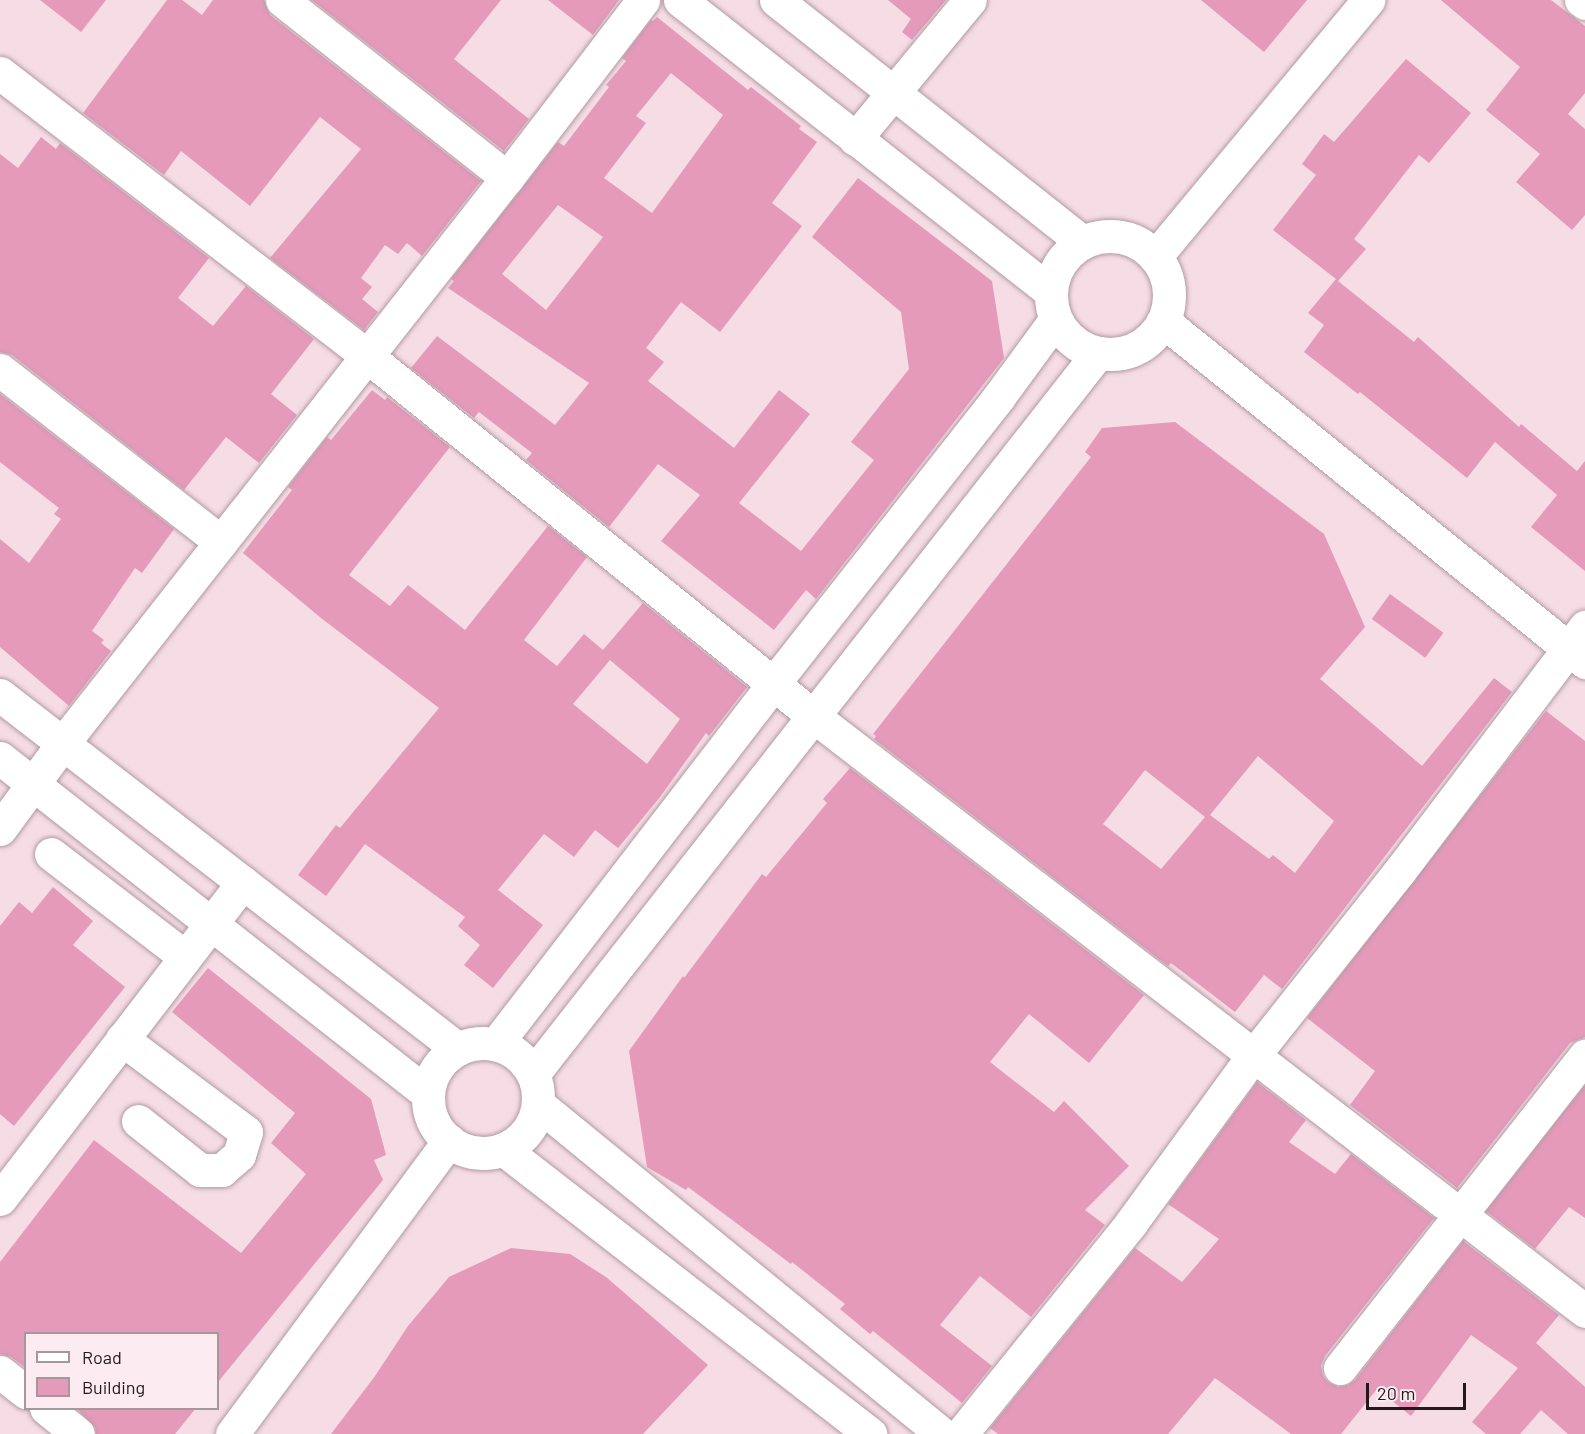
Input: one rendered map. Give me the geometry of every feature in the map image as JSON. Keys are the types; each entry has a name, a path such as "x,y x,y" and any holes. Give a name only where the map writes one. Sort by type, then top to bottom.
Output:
{"street":[{"path":"282,0 507,178"},
{"path":"0,829 34,786 63,743 507,178 643,0"},
{"path":"680,0 855,140 1053,305"},
{"path":"776,0 1082,242"},
{"path":"855,140 894,95 969,0"},
{"path":"1155,256 1368,0"},
{"path":"1581,0 1585,3"},
{"path":"0,73 367,356 812,715 1585,1311"},
{"path":"1097,237 1129,239 1144,246 1155,256 1165,271 1169,287 1169,305 1163,321 1152,338 1136,348 1117,354 1098,353 1080,347 1066,336 1053,305 1055,271 1066,255 1082,242 1097,237"},
{"path":"496,1044 773,684 998,398 1053,305"},
{"path":"960,1434 1131,1223 1253,1056 1579,646 1163,321"},
{"path":"942,1434 737,1266 536,1089 514,1052 496,1044 477,1043 458,1049 444,1059 428,1094 430,1113 438,1130 449,1141 465,1150 485,1153 503,1149 521,1138 530,1126 536,1089 707,850 1098,353"},
{"path":"0,370 221,542"},
{"path":"0,695 458,1049"},
{"path":"0,758 211,921 428,1094"},
{"path":"667,822 707,850"},
{"path":"51,854 184,956"},
{"path":"0,1199 184,956 243,882"},
{"path":"122,1039 246,1132 239,1155 222,1170 200,1170 138,1121"},
{"path":"1340,1368 1585,1055"},
{"path":"232,1434 449,1141"},
{"path":"503,1149 870,1434"},
{"path":"707,1308 737,1266"},
{"path":"0,1372 24,1390"},
{"path":"48,1410 78,1434"}],"building":[{"path":"40,0 106,0 81,32"},
{"path":"167,0 182,0 202,15 213,0 264,0 270,15 481,181 422,256 407,243 398,254 385,245 361,278 372,287 362,299 378,312 364,330 270,258 361,149 320,117 250,206 181,151 164,175 83,113"},
{"path":"312,0 501,0 454,59 529,119 504,151"},
{"path":"548,0 619,0 593,35"},
{"path":"888,0 946,0 912,40 902,32 911,19"},
{"path":"1201,0 1307,0 1264,52"},
{"path":"1441,0 1551,0 1585,26 1585,93 1568,114 1585,129 1585,215 1572,230 1516,182 1540,154 1486,110 1520,67"},
{"path":"657,17 748,90 751,87 801,126 799,129 817,142 772,203 802,226 720,332 681,302 646,348 664,362 648,381 734,448 779,390 810,414 739,503 801,551 874,460 851,442 909,369 901,312 812,237 858,178 992,281 1004,358 816,599 806,590 774,630 661,541 700,495 658,464 609,527 526,460 532,453 479,412 474,418 411,368 437,336 555,425 589,383 448,288 454,281 451,279 558,142 564,146 609,87 606,85 626,61 622,58 651,20","holes":["671,73 723,115 652,213 604,178 646,123 636,116","558,205 603,237 546,310 502,274"]},
{"path":"1406,59 1471,113 1429,163 1419,155 1354,239 1366,249 1338,281 1414,342 1418,337 1519,427 1521,424 1577,471 1585,461 1585,571 1531,527 1557,495 1495,442 1467,478 1360,392 1358,394 1304,352 1324,325 1308,313 1336,279 1273,230 1316,175 1302,164 1324,134 1334,142"},
{"path":"41,137 56,149 60,143 209,258 178,298 213,326 246,286 314,339 271,394 297,415 259,463 226,437 184,490 12,355 0,352 0,154 18,168"},
{"path":"372,390 385,400 387,397 450,447 349,575 390,606 408,585 465,630 548,526 587,557 524,640 557,666 584,634 603,650 643,603 747,687 709,736 706,733 660,797 618,848 595,830 574,857 544,834 498,890 543,925 493,988 464,965 480,945 458,926 465,917 365,844 326,896 298,875 336,825 340,828 439,708 321,618 243,553 292,490 288,487 327,437 331,440","holes":["610,660 680,719 647,764 573,704"]},
{"path":"0,394 174,529 142,573 135,568 92,631 104,640 101,643 111,651 69,706 0,647 0,539 29,563 61,519 54,514 59,508 0,462"},
{"path":"1175,422 1324,534 1365,627 1320,679 1422,766 1494,678 1512,692 1282,989 1264,975 1235,1012 1171,963 1168,966 874,739 876,736 873,734 1091,457 1085,452 1102,428","holes":["1258,756 1334,821 1295,873 1273,855 1269,859 1210,815","1145,770 1205,817 1161,869 1103,824"]},
{"path":"1390,594 1443,633 1425,658 1372,619"},
{"path":"1546,711 1585,741 1585,1037 1570,1043 1457,1188 1350,1105 1375,1071 1307,1018"},
{"path":"850,768 1144,995 1089,1063 1029,1014 990,1062 1054,1112 1064,1101 1129,1166 1085,1210 1105,1225 1031,1317 980,1276 940,1325 992,1366 962,1403 873,1331 870,1334 840,1309 845,1304 792,1262 791,1264 688,1187 686,1190 647,1167 629,1051 683,976 684,978 762,874 766,877 827,803 823,799"},
{"path":"53,887 93,921 73,945 125,987 14,1126 0,1114 0,926 19,902 32,913"},
{"path":"208,968 371,1099 386,1155 374,1160 383,1180 219,1381 219,1332 24,1332 24,1367 11,1357 0,1354 0,1262 94,1140 241,1253 306,1174 271,1143 295,1113 172,1012"},
{"path":"1257,1082 1306,1120 1289,1142 1335,1174 1351,1154 1434,1218 1325,1356 1321,1366 1323,1376 1328,1382 1338,1387 1348,1385 1355,1380 1463,1241 1559,1315 1536,1343 1585,1387 1585,1434 1568,1434 1541,1410 1520,1434 1486,1434 1472,1422 1518,1368 1471,1335 1411,1416 1377,1389 1341,1434 1291,1434 1215,1378 1168,1434 998,1434 990,1428 1135,1248 1182,1282 1219,1239 1168,1204"},
{"path":"1585,1085 1585,1218 1569,1207 1535,1249 1486,1211"},
{"path":"511,1248 570,1254 606,1277 708,1365 643,1434 331,1434 375,1376 408,1326 449,1277"},
{"path":"78,1410 194,1410 175,1434 96,1434 95,1427"}]}
